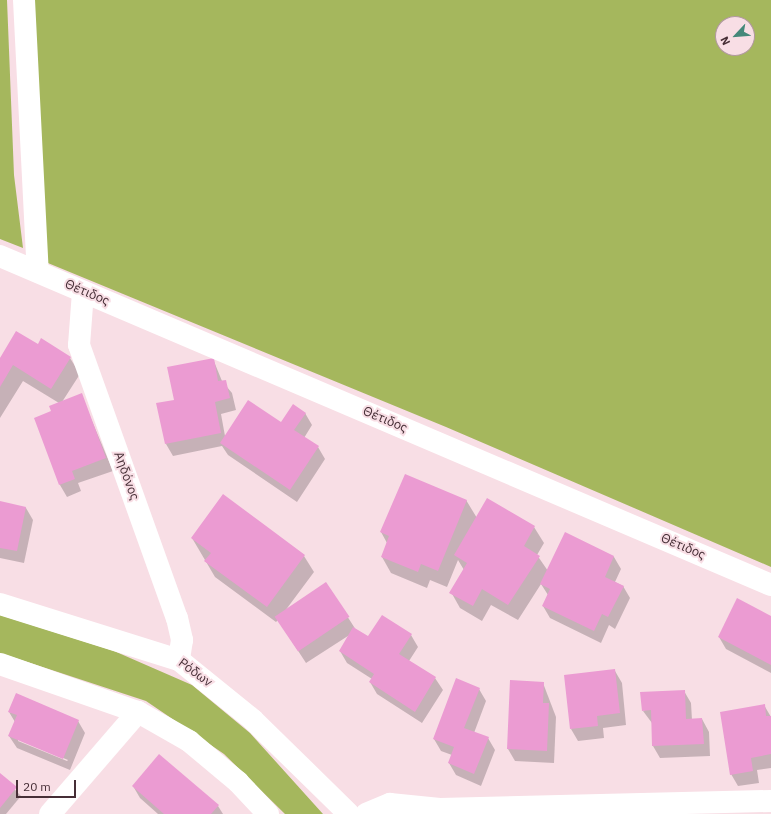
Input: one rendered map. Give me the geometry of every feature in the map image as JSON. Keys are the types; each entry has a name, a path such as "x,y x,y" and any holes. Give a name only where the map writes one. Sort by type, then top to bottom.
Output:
{"street":[{"path":"24,0 38,272"},
{"name":"Θέτιδος","path":"0,256 771,585"},
{"name":"Αηδόνος","path":"83,292 79,345 177,618 182,640 179,660"},
{"name":"Ρόδων","path":"0,604 179,660 253,720 349,814"},
{"path":"0,664 138,712 189,741 238,782 268,814"},
{"path":"50,814 138,712"},
{"path":"366,814 390,804 440,809 771,801"}],"green space":[{"path":"0,0 7,0 14,175 23,248 0,239"},
{"path":"27,0 771,0 771,567 446,427 43,261"},
{"path":"0,615 114,651 192,685 250,733 323,814 285,814 224,754 146,701 0,653"}],"building":[{"path":"16,331 38,344 41,338 71,357 51,389 13,365 0,387 0,358"},
{"path":"214,358 218,381 226,380 230,398 215,402 221,433 165,444 156,403 174,400 167,367"},
{"path":"82,393 106,458 72,471 75,479 59,485 34,418 51,411 49,406"},
{"path":"248,400 281,422 293,404 306,413 294,430 319,446 290,490 220,443"},
{"path":"405,474 467,500 438,571 421,564 418,572 381,557 389,536 380,532"},
{"path":"223,494 305,555 267,607 204,561 211,553 191,538"},
{"path":"487,498 535,526 524,546 540,556 508,605 482,589 473,606 449,593 467,563 454,555"},
{"path":"0,501 26,507 17,551 0,548"},
{"path":"565,532 614,556 605,577 624,586 608,617 602,614 594,631 542,606 550,589 540,584"},
{"path":"326,582 349,617 298,651 275,617"},
{"path":"737,598 771,616 771,665 718,637"},
{"path":"382,615 412,634 399,654 436,677 415,712 369,682 374,674 339,651 353,627 368,636"},
{"path":"615,669 620,713 597,716 598,726 570,729 564,675"},
{"path":"456,678 480,688 464,728 489,737 474,774 448,763 454,747 433,739"},
{"path":"510,680 544,682 543,703 549,703 547,751 507,749"},
{"path":"685,690 686,719 702,718 704,744 652,746 651,710 642,711 640,692"},
{"path":"16,693 79,720 63,759 8,736 17,715 8,712"},
{"path":"765,704 766,716 771,716 771,754 751,758 753,771 730,775 720,712"},
{"path":"159,754 219,805 211,814 164,814 132,786"},
{"path":"0,773 17,787 0,808"}]}
